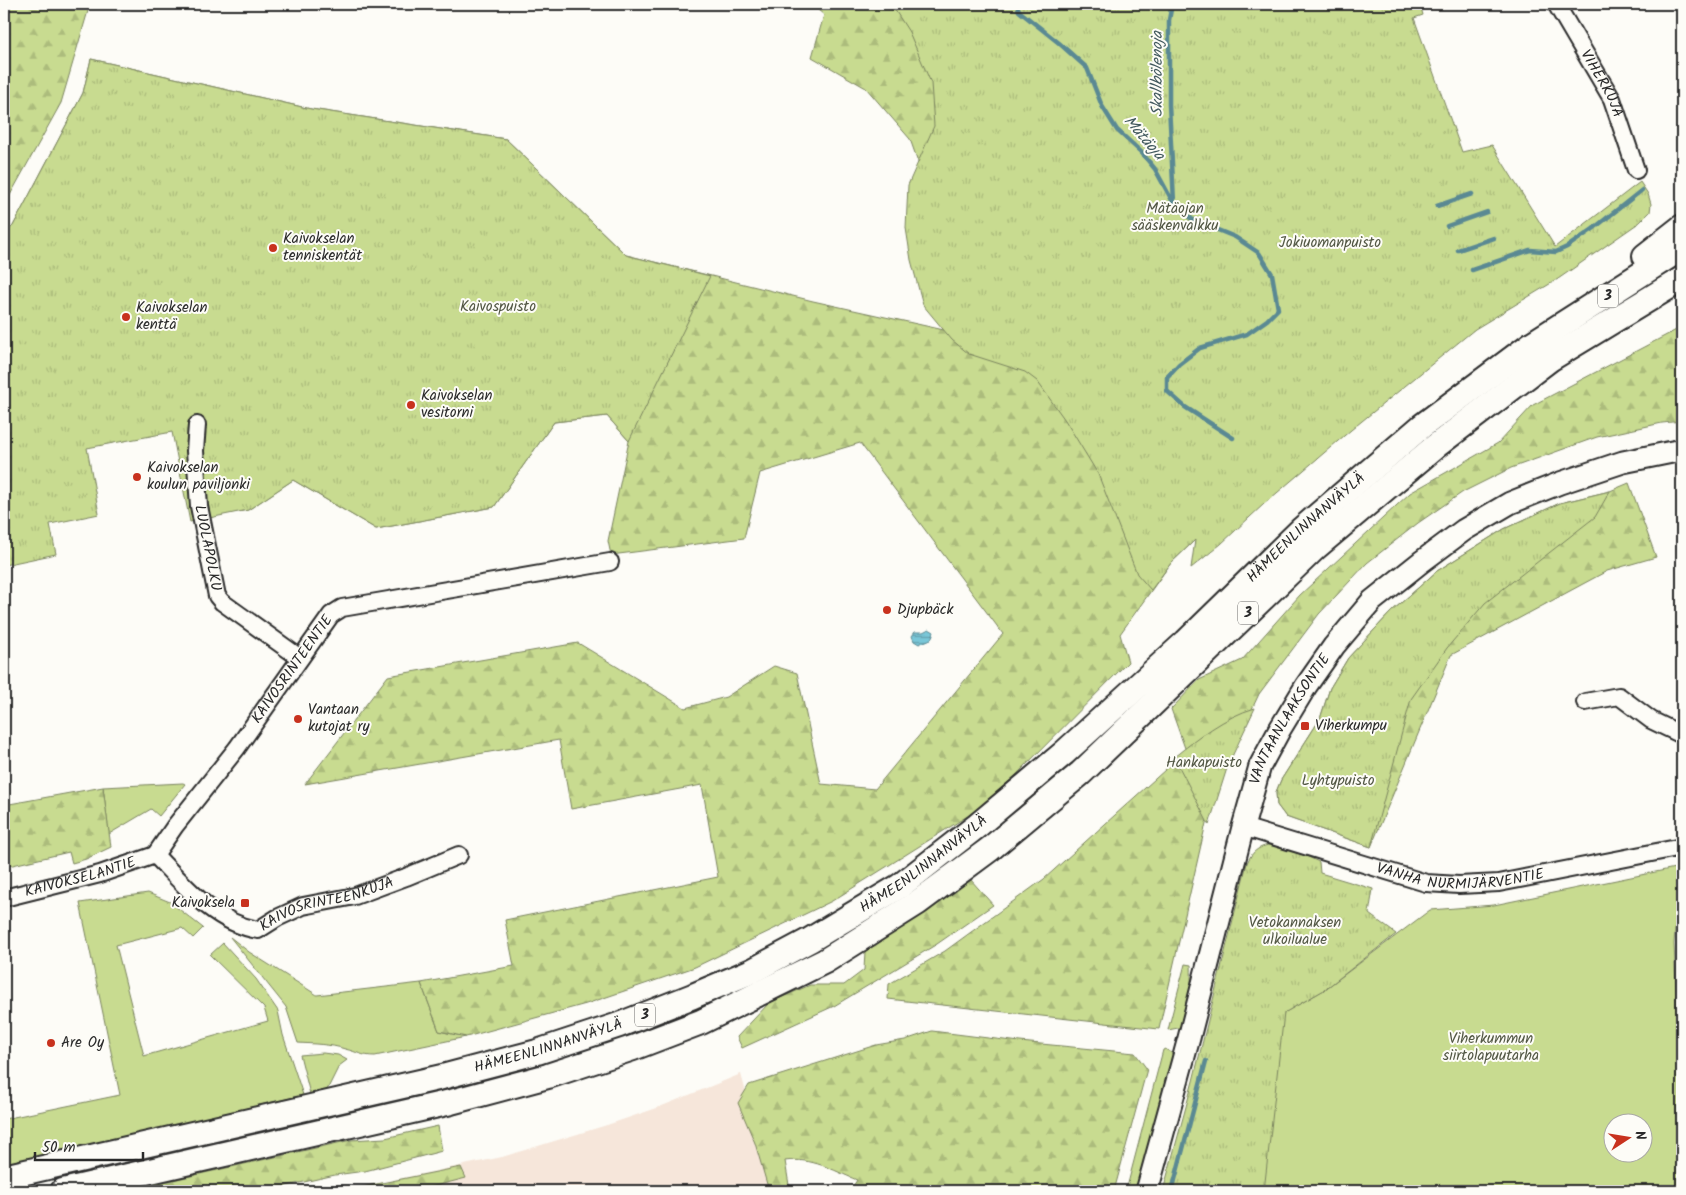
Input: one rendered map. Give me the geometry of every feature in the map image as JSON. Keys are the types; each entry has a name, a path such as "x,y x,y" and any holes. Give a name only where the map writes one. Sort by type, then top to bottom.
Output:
{"highway":[{"path":"1533,343 1682,227"},
{"name":"HÄMEENLINNANVÄYLÄ","path":"4,1177 442,1077 537,1052 619,1025 693,996 752,970 810,940 900,886 977,826 1064,752 1171,655 1302,528 1422,426 1533,343 1682,248"},
{"name":"HÄMEENLINNANVÄYLÄ","path":"63,1191 451,1102 548,1076 633,1048 701,1022 825,961 918,903 990,849 1081,773 1316,547 1437,445 1550,359 1682,279"}],"main road":[{"name":"VANTAANLAAKSONTIE","path":"1147,1191 1260,766 1306,686 1334,646 1372,601 1464,530 1510,503 1560,483 1623,462 1682,450"}],"street":[{"name":"VIHERKUJA","path":"1556,4 1612,100 1636,170"},
{"name":"LUOLAPOLKU","path":"197,425 195,451 199,506 217,596 222,602 300,658"},
{"name":"KAIVOSRINTEENTIE","path":"155,855 236,748 331,615 342,608 610,562"},
{"path":"1585,702 1619,696 1651,720 1682,735"},
{"name":"VANHA NURMIJÄRVENTIE","path":"1243,826 1426,883 1448,885 1499,883 1682,847"},
{"name":"KAIVOSRINTEENKUJA","path":"155,855 183,884 217,913 237,924 258,930 277,918 303,906 355,896 459,855"},
{"name":"KAIVOKSELANTIE","path":"4,898 100,874 155,855"}],"shaded area":[{"path":"741,1074 773,1191 342,1191 502,1157 657,1108"}],"green space":[{"path":"4,4 90,4 61,103 4,206"},
{"name":"Mätäojan sääskenvalkku","path":"811,4 1317,4 1239,498 1171,563 1120,634 1128,662 1016,775 977,810 832,901 695,967 586,1004 466,1037 439,1031 421,983 514,966 505,920 718,877 702,785 571,809 559,740 305,784 388,676 578,643 685,708 726,697 774,666 797,673 821,784 875,789 1003,634 860,443 760,473 744,538 611,555 608,541 629,441 607,416 554,422 494,507 376,529 293,480 248,510 211,516 204,445 4,235 13,226 83,93 91,59 311,109 506,139 626,255 813,301 944,330 936,213 910,139 866,88 812,57 824,15"},
{"name":"Jokiuomanpuisto","path":"891,4 1420,4 1423,15 1414,18 1462,152 1492,145 1555,247 1640,182 1648,194 1651,204 1650,212 1640,222 1558,279 1475,329 1351,430 1191,568 1195,540 1171,563 1151,590 1137,574 1098,474 1065,420 1037,381 1025,372 969,354 952,340 923,305 911,260 906,228 908,185 934,126 931,83 909,32"},
{"name":"Kaivospuisto","path":"91,59 311,109 506,139 626,255 710,276 629,441 607,416 554,422 494,507 376,529 293,480 248,510 190,522 172,432 87,448 99,514 50,524 56,554 4,565 4,235 13,226 83,93"},
{"path":"1682,327 1682,421 1662,423 1597,437 1511,468 1463,492 1418,523 1367,563 1319,614 1259,694 1227,762 1206,823 1159,1029 888,999 889,984 945,951 1044,879 1186,751 1171,709 1199,680 1242,660 1300,595 1410,493 1498,443 1533,405"},
{"name":"Lyhtypuisto","path":"1629,483 1656,557 1607,571 1451,655 1371,847 1286,817 1277,805 1276,792 1281,780 1320,719 1330,688 1348,658 1391,612 1437,571 1504,529 1560,503 1610,491"},
{"name":"Lyhtypuisto","path":"1610,491 1595,517 1485,603 1447,648 1411,699 1371,847 1286,817 1277,805 1276,792 1281,780 1320,719 1330,688 1348,658 1391,612 1437,571 1504,529 1560,503"},
{"name":"Hankapuisto","path":"1255,708 1228,765 1209,825 1174,757 1222,722"},
{"path":"185,784 159,816 151,809 109,834 103,787"},
{"path":"103,787 111,847 86,859 72,863 69,852 4,867 4,805"},
{"name":"Vetokannaksen ulkoilualue","path":"1268,845 1285,846 1319,862 1320,873 1373,889 1369,914 1396,934 1324,990 1284,1013 1264,1191 1163,1191 1193,1081 1247,863 1255,851"},
{"name":"Viherkummun siirtolapuutarha","path":"1675,868 1679,875 1674,944 1679,1047 1681,1191 1243,1191 1284,1013 1324,990 1430,910 1494,905"},
{"path":"971,880 993,905 937,944 834,1006 742,1048 737,1037 769,1003 810,985 844,985 864,970 865,951"},
{"path":"148,893 170,902 203,928 193,938 182,928 116,945 144,1056 268,1021 264,1008 210,955 223,943 256,979 278,1011 283,1035 303,1095 4,1165 4,1119 120,1095 80,903"},
{"path":"230,937 249,952 317,995 421,983 439,1031 466,1037 375,1056 363,1055 334,1046 298,1043 286,1007"},
{"path":"1185,964 1191,965 1188,1008 1178,1028 1168,1030"},
{"path":"932,1031 1135,1053 1147,1069 1114,1191 850,1191 857,1180 822,1165 795,1160 785,1161 790,1191 769,1191 755,1143 738,1103 749,1085 876,1045 905,1040"},
{"path":"1165,1049 1172,1053 1173,1058 1137,1191 1126,1191 1163,1050"},
{"path":"323,1053 338,1055 347,1060 339,1066 327,1090 310,1094 300,1055"},
{"path":"438,1126 442,1151 365,1171 335,1175 264,1191 124,1191 351,1140 385,1138"},
{"path":"461,1167 466,1178 416,1191 342,1191"}],"water":[{"path":"929,629 934,632 931,639 919,644 914,641 912,636 915,632 923,632"}],"waterway":[{"name":"Mätäoja","path":"1017,4 1019,11 1087,68 1102,106 1117,130 1141,152 1155,169 1174,204 1193,220 1235,237 1259,253 1272,274 1278,309 1267,320 1247,334 1200,348 1179,364 1167,377 1167,391 1185,407 1233,438"},
{"name":"Skallbölenoja","path":"1172,4 1169,20 1169,105 1174,202"},
{"path":"1472,270 1530,250 1556,252 1567,247 1642,190"},
{"path":"1437,206 1472,194"},
{"path":"1447,226 1487,212"},
{"path":"1458,250 1494,238"},
{"path":"1172,1191 1206,1061"}],"place":[{"name":"Kaivokselan tenniskentät","path":"273,248"},
{"name":"Kaivokselan kenttä","path":"126,317"},
{"name":"Kaivokselan vesitorni","path":"411,405"},
{"name":"Kaivokselan koulun paviljonki","path":"137,477"},
{"name":"Djupbäck","path":"887,610"},
{"name":"Vantaan kutojat ry","path":"298,719"},
{"name":"Viherkumpu","path":"1305,726"},
{"name":"Kaivoksela","path":"245,903"},
{"name":"Are Oy","path":"51,1043"}]}
